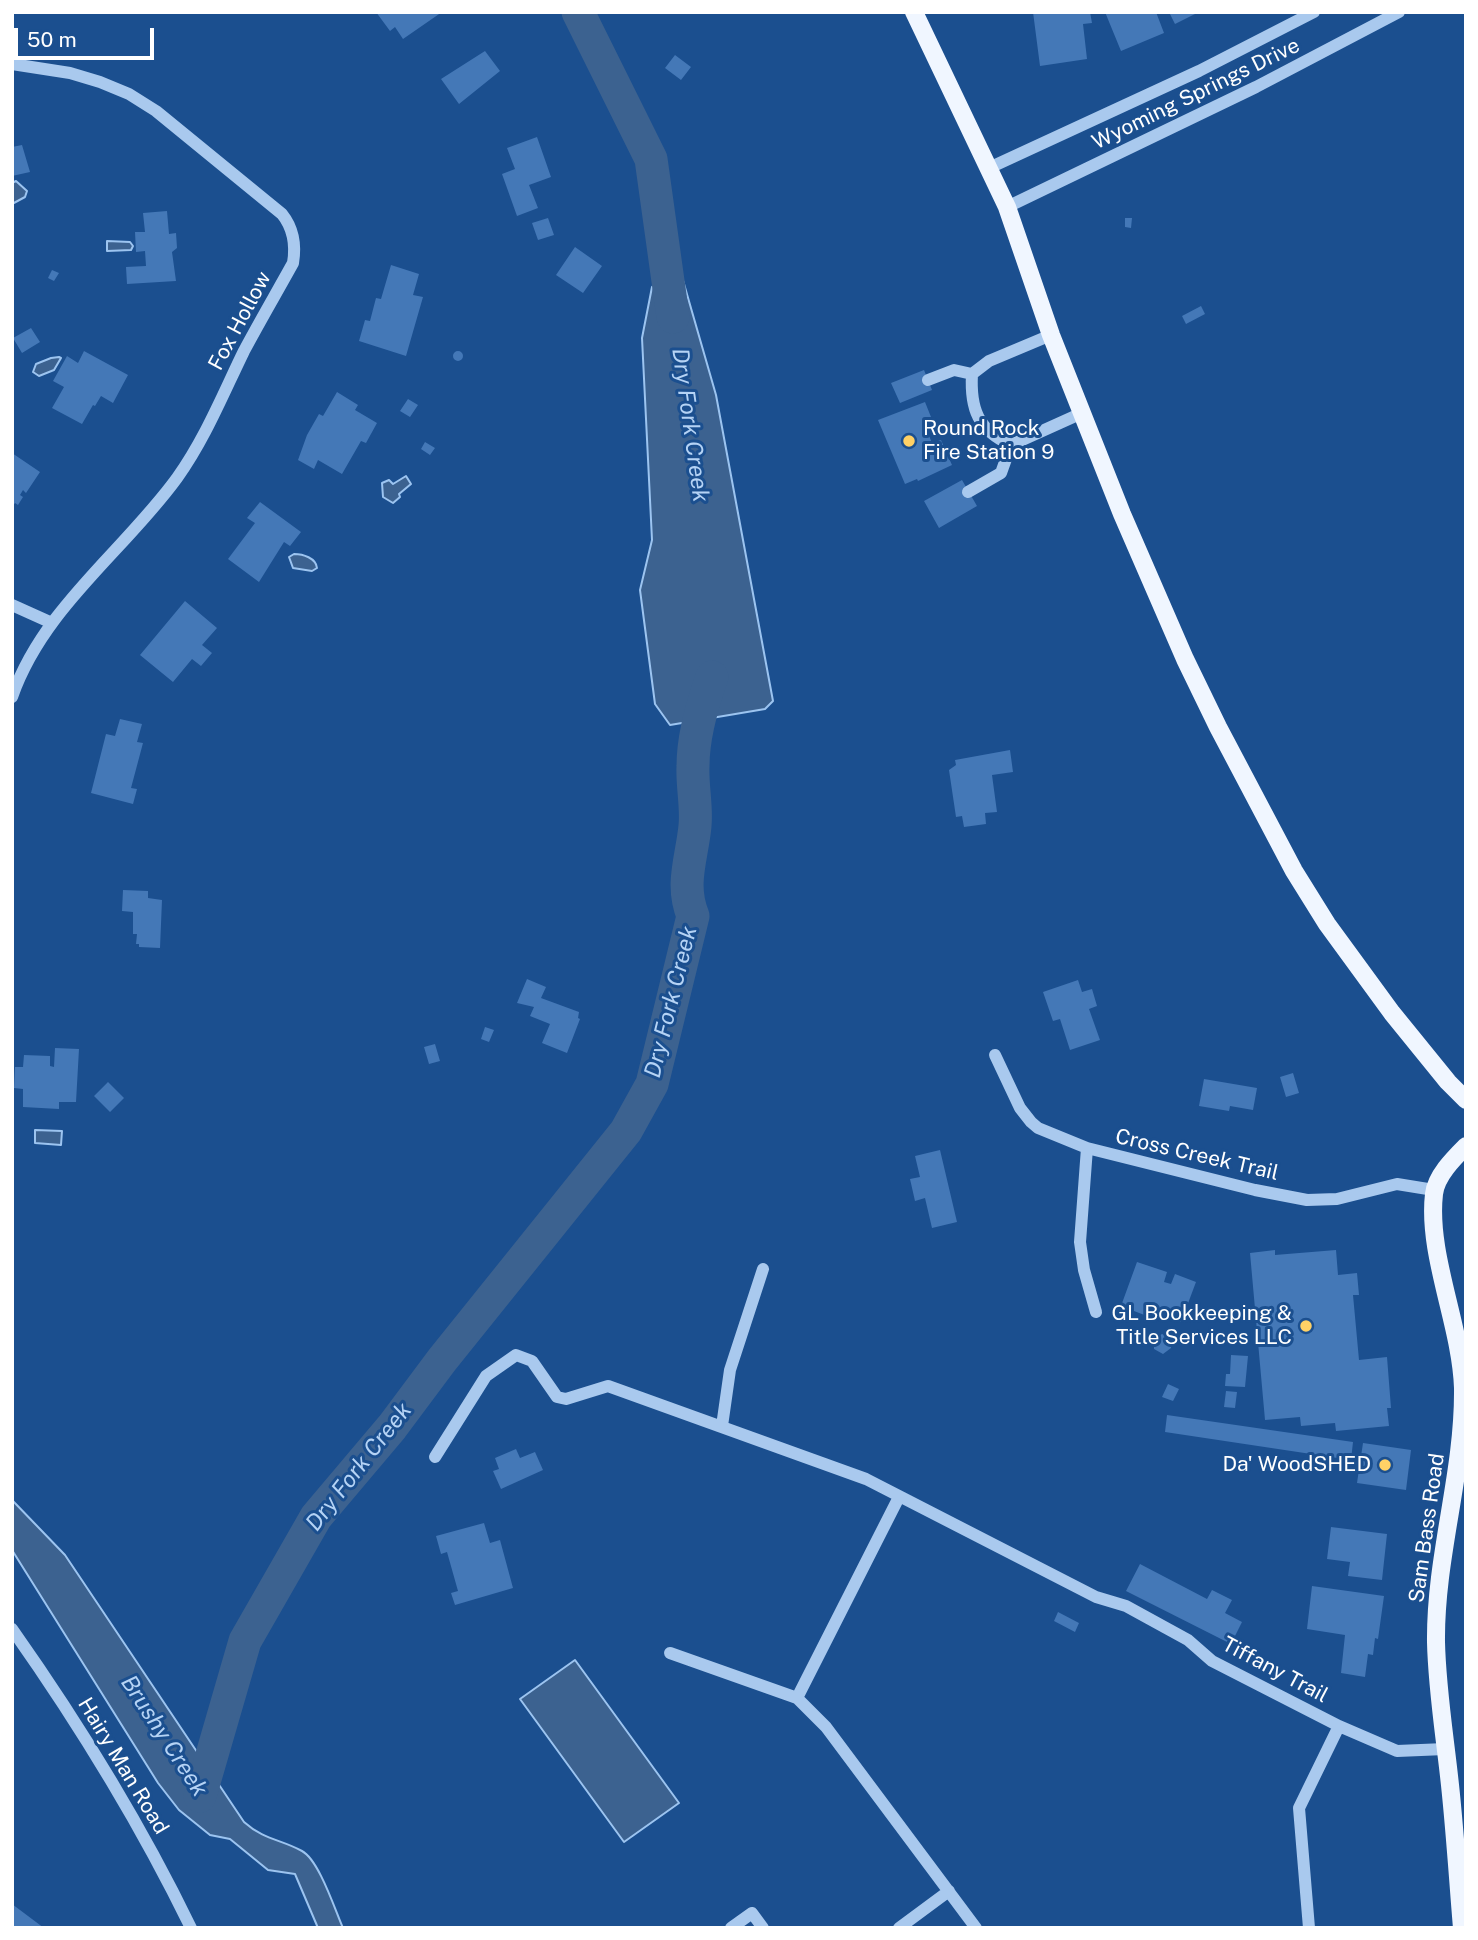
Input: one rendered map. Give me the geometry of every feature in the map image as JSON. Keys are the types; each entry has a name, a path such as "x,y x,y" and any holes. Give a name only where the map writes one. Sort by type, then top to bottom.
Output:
{"main road":[{"path":"914,12 1007,207 1051,335 1122,514 1185,659 1294,871 1326,923 1392,1013 1466,1100"},
{"path":"1434,1190 1446,1169 1466,1146"},
{"name":"Sam Bass Road","path":"1434,1190 1435,1236 1458,1345 1462,1384 1461,1449 1440,1576 1437,1628 1441,1711 1462,1928"}],"street":[{"name":"Wyoming Springs Drive","path":"989,168 1199,71 1314,12"},
{"name":"Wyoming Springs Drive","path":"1007,207 1256,87 1399,12"},
{"name":"Fox Hollow","path":"12,64 60,71 100,82 129,94 156,111 282,214 293,234 295,248 293,263 202,438 179,475 153,510 52,623 12,697"},
{"path":"928,380 954,370 972,374 989,361 1051,335"},
{"path":"972,374 971,396 978,419 995,438 1011,445"},
{"path":"968,492 1001,473 1011,445 1082,413"},
{"path":"12,605 52,623"},
{"name":"Cross Creek Trail","path":"995,1055 1020,1108 1031,1122 1038,1128 1087,1148 1255,1190 1307,1200 1337,1199 1397,1184 1434,1190"},
{"path":"1087,1148 1080,1242 1084,1270 1096,1312"},
{"path":"722,1426 730,1370 763,1269"},
{"name":"Tiffany Trail","path":"435,1457 486,1376 516,1355 532,1361 557,1397 566,1399 608,1386 866,1479 1096,1597 1126,1606 1188,1640 1212,1661 1339,1726 1397,1751 1446,1749"},
{"path":"797,1698 899,1497"},
{"name":"Hairy Man Road","path":"12,1629 54,1688 107,1773 191,1928"},
{"path":"670,1653 797,1698 826,1727 976,1928"},
{"path":"1309,1928 1298,1808 1339,1726"},
{"path":"900,1928 949,1891"},
{"path":"731,1928 752,1913 763,1928"}],"water":[{"path":"16,181 27,191 25,197 12,204 12,183"},
{"path":"107,241 130,242 133,246 131,250 107,251"},
{"path":"678,263 716,395 773,701 765,709 670,725 655,704 640,590 652,540 642,338 652,287"},
{"path":"61,358 54,370 39,376 33,372 36,364"},
{"path":"406,476 411,484 399,494 400,497 393,503 383,497 382,483 389,480 393,484"},
{"path":"294,554 309,557 317,568 312,571 293,568 289,557"},
{"path":"35,1130 62,1131 61,1145 35,1143"},
{"name":"Brushy Creek","path":"12,1500 65,1555 244,1822 265,1836 294,1847 308,1856 320,1875 343,1928 318,1928 295,1874 268,1870 230,1839 210,1835 179,1810 158,1783 12,1550"},
{"path":"575,1660 679,1803 624,1842 520,1699"}],"building":[{"path":"376,12 442,12 403,39 395,27 390,31"},
{"path":"1033,12 1090,12 1092,23 1083,24 1087,59 1040,66"},
{"path":"1105,12 1156,12 1164,33 1121,51"},
{"path":"1169,12 1199,12 1175,24"},
{"path":"485,51 500,71 459,104 441,79"},
{"path":"675,55 691,67 681,80 665,68"},
{"path":"537,137 551,177 529,185 538,208 517,216 502,174 515,169 507,148"},
{"path":"22,145 30,172 12,176 12,147"},
{"path":"167,211 169,234 176,233 177,248 172,252 176,281 127,284 126,267 146,266 145,251 136,252 135,232 145,232 143,213"},
{"path":"548,218 554,235 538,240 532,223"},
{"path":"1125,218 1132,218 1131,228 1125,227"},
{"path":"575,247 602,266 583,293 556,275"},
{"path":"391,265 419,274 413,295 423,297 406,356 359,341 365,320 370,321 376,298 381,299"},
{"path":"52,270 59,273 54,281 48,278"},
{"path":"1201,306 1205,314 1186,324 1182,316"},
{"path":"31,328 40,342 22,353 13,338"},
{"path":"84,351 128,375 113,403 101,396 82,424 52,408 64,387 53,381 67,356 78,363"},
{"path":"458,351 462,352 462,360 458,361 454,360 453,356 454,352"},
{"path":"924,370 932,390 900,403 891,383"},
{"path":"337,392 358,405 355,410 377,423 366,443 361,441 342,474 318,460 314,469 298,460 307,435 319,414 323,416"},
{"path":"408,399 418,405 410,417 400,411"},
{"name":"Round Rock Fire Station 9","path":"925,402 933,422 925,426 932,443 941,440 952,465 905,484 878,420"},
{"path":"425,442 435,448 430,455 421,449"},
{"path":"12,453 40,472 26,493 23,490 20,495 23,497 18,505 15,503 12,507"},
{"path":"962,480 977,506 939,528 924,501"},
{"path":"260,502 301,532 290,546 284,542 259,582 228,559 255,523 247,518"},
{"path":"185,601 217,628 202,645 212,653 201,666 192,659 173,682 140,655"},
{"path":"120,719 142,724 137,742 143,743 131,788 137,789 133,804 91,793 106,734 115,736"},
{"path":"1010,750 1013,772 992,775 997,812 985,813 986,824 964,827 962,816 956,817 949,770 956,765 955,760"},
{"path":"123,890 148,891 148,898 162,900 160,948 139,947 139,944 136,944 133,912 122,911"},
{"path":"527,979 546,987 541,998 579,1012 580,1019 567,1053 542,1043 550,1024 530,1016 534,1007 517,1003"},
{"path":"1078,980 1082,992 1092,989 1097,1006 1089,1009 1100,1040 1070,1050 1060,1019 1053,1021 1043,992"},
{"path":"485,1027 494,1030 489,1042 481,1039"},
{"path":"435,1044 440,1061 429,1064 424,1047"},
{"path":"55,1048 79,1049 76,1102 59,1102 59,1109 23,1107 23,1089 14,1088 15,1067 23,1067 24,1055 50,1056 50,1066 54,1067"},
{"path":"1293,1073 1299,1093 1286,1097 1280,1077"},
{"path":"1204,1079 1257,1088 1253,1110 1230,1106 1229,1111 1199,1106"},
{"path":"108,1082 124,1098 110,1112 94,1096"},
{"path":"940,1150 957,1222 932,1228 925,1198 915,1201 910,1179 920,1177 915,1156"},
{"name":"GL Bookkeeping & Title Services LLC","path":"1275,1250 1275,1255 1336,1250 1338,1275 1357,1273 1359,1295 1353,1295 1359,1360 1387,1357 1391,1408 1387,1408 1389,1426 1336,1431 1335,1423 1301,1426 1300,1417 1265,1420 1250,1253"},
{"path":"1137,1262 1167,1272 1164,1282 1171,1284 1175,1274 1196,1282 1181,1322 1149,1310 1147,1316 1121,1306"},
{"path":"1162,1334 1171,1338 1171,1348 1163,1354 1154,1349 1154,1339"},
{"path":"1231,1355 1248,1356 1245,1387 1225,1386 1226,1374 1230,1374"},
{"path":"1168,1384 1179,1389 1173,1401 1162,1397"},
{"path":"1226,1391 1237,1392 1235,1408 1224,1407"},
{"path":"1167,1415 1353,1442 1351,1460 1165,1432"},
{"name":"Da' WoodSHED","path":"1363,1443 1411,1450 1406,1490 1357,1483"},
{"path":"516,1449 520,1458 535,1452 543,1470 501,1489 493,1471 499,1469 495,1458"},
{"path":"484,1523 490,1543 500,1540 513,1588 455,1605 451,1593 458,1591 447,1552 441,1554 436,1536"},
{"path":"1331,1527 1387,1534 1382,1580 1348,1576 1350,1562 1327,1559"},
{"path":"1140,1564 1207,1599 1212,1590 1232,1600 1225,1613 1242,1622 1231,1644 1126,1591"},
{"path":"1312,1586 1384,1596 1378,1639 1375,1638 1373,1655 1368,1654 1365,1677 1341,1673 1345,1635 1307,1629"},
{"path":"1058,1612 1079,1623 1075,1632 1054,1621"},
{"path":"12,1904 44,1928 12,1928"}],"waterway":[{"name":"Dry Fork Creek","path":"578,12 651,159 673,317"},
{"name":"Dry Fork Creek","path":"200,1796 245,1641 316,1517 392,1427 442,1360 626,1131 652,1084 693,916 687,893 695,818 693,755 699,721 712,677"}],"place":[{"name":"Round Rock Fire Station 9","path":"909,441"},
{"name":"GL Bookkeeping & Title Services LLC","path":"1306,1326"},
{"name":"Da' WoodSHED","path":"1385,1465"}]}
